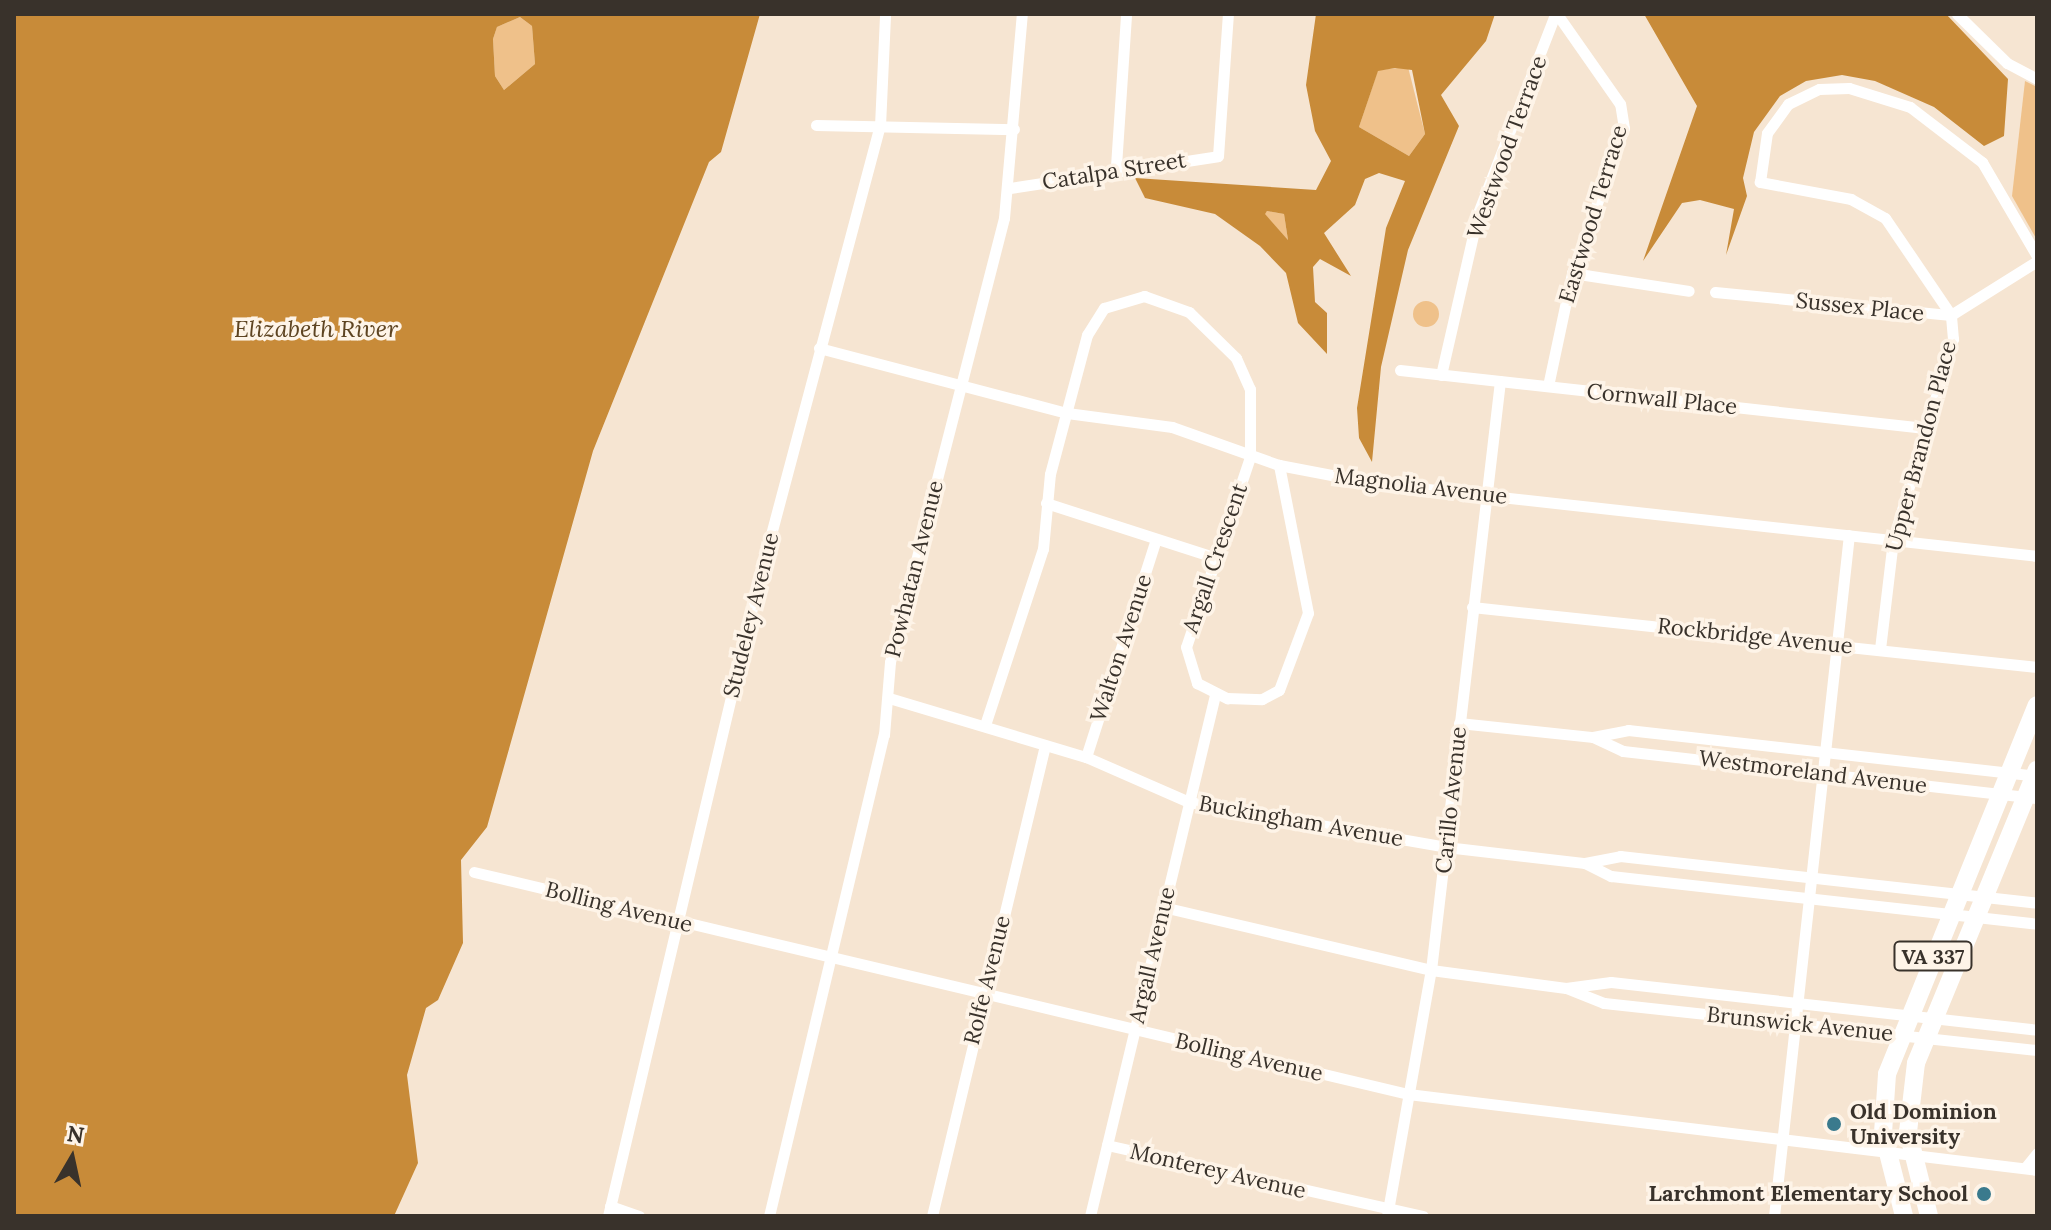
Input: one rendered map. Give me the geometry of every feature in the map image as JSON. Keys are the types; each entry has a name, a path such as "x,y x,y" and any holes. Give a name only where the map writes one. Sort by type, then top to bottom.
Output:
{"main road":[{"name":"VA 337","path":"1904,1216 1886,1150 1883,1097 1900,1036 2037,705"},
{"name":"VA 337","path":"1929,1216 1913,1155 1909,1094 1934,1019 2032,797 2036,774"}],"street":[{"name":"Studeley Avenue","path":"609,1211 676,921 819,348 880,126 885,14"},
{"name":"Powhatan Avenue","path":"769,1216 889,698 890,662 1010,188 1022,14"},
{"path":"1116,166 1126,14"},
{"name":"Catalpa Street","path":"1010,188 1116,166 1218,156 1228,14"},
{"name":"Eastwood Terrace","path":"1548,386 1572,273 1623,115 1556,14"},
{"name":"Westwood Terrace","path":"1441,375 1478,213 1556,14"},
{"path":"1957,14 2007,63 2037,79"},
{"name":"Upper Brandon Place","path":"1880,649 1893,540 1953,339 1951,315 1885,218 1851,199 1766,186 1758,168 1776,119 1803,95 1834,87 1888,98 1930,118 1982,162 2037,258"},
{"path":"816,125 1014,129"},
{"name":"Sussex Place","path":"1715,292 1951,315 2037,258"},
{"path":"1572,273 1689,291"},
{"name":"Argall Crescent","path":"1067,413 1097,314 1121,298 1155,298 1205,324 1236,358 1255,409 1250,457 1213,557 1186,647 1197,683 1215,695"},
{"name":"Magnolia Avenue","path":"819,348 960,388 1067,413 1172,427 1279,465 1486,494 2037,556"},
{"name":"Cornwall Place","path":"1400,370 1925,428"},
{"name":"Carillo Avenue","path":"1387,1214 1431,970 1500,381"},
{"path":"985,725 1043,549 1046,503 1067,413"},
{"path":"1215,695 1244,701 1273,695 1303,630 1309,596 1279,465"},
{"path":"1046,503 1213,557"},
{"name":"Upper Brandon Place","path":"1774,1216 1821,752 1849,535"},
{"name":"Walton Avenue","path":"1086,757 1156,539"},
{"name":"Rockbridge Avenue","path":"1472,607 2037,667"},
{"name":"Argall Avenue","path":"1090,1216 1215,695"},
{"name":"Buckingham Avenue","path":"889,698 1086,757 1189,802 1446,847 1585,863 1620,856 2037,903"},
{"name":"Westmoreland Avenue","path":"1459,723 1593,737 1628,730 2036,774"},
{"name":"Westmoreland Avenue","path":"1593,737 1623,751 2032,797"},
{"name":"Rolfe Avenue","path":"932,1216 1045,745"},
{"name":"Buckingham Avenue","path":"1585,863 1611,876 2037,924"},
{"name":"Bolling Avenue","path":"474,872 1408,1094 2031,1169"},
{"name":"Brunswick Avenue","path":"1163,907 1431,970 1566,988 1604,1003 2037,1050"},
{"name":"Brunswick Avenue","path":"1566,988 1611,982 2037,1030"},
{"name":"Monterey Avenue","path":"1107,1145 1387,1214 1423,1216"},
{"path":"2031,1169 2037,1153"},
{"path":"609,1211 639,1216"}],"shaded area":[{"path":"520,17 532,26 535,64 504,90 495,76 493,39 497,27"},
{"path":"1408,67 1425,134 1409,156 1359,127 1378,70"},
{"path":"2025,81 2037,87 2037,240 2012,196"},
{"path":"1267,211 1284,214 1288,240 1264,214"},
{"path":"1426,301 1435,305 1439,314 1435,323 1426,327 1417,323 1413,314 1417,305"}],"water":[{"name":"Elizabeth River","path":"14,14 760,14 721,152 709,162 593,451 487,827 461,860 463,943 438,1000 426,1008 407,1075 418,1163 394,1216 14,1216","holes":["520,17 532,26 535,64 504,90 495,76 493,39 497,27"]},
{"path":"1316,14 1495,14 1486,41 1441,95 1459,126 1408,250 1381,367 1372,462 1359,438 1357,408 1386,228 1405,181 1379,173 1365,179 1355,205 1324,233 1351,276 1320,259 1313,267 1315,302 1327,313 1327,354 1298,323 1286,273 1260,246 1215,214 1145,198 1135,178 1316,190 1331,161 1315,131 1306,85","holes":["1395,68 1412,70 1425,134 1409,156 1359,127 1378,71","1267,211 1284,214 1288,240 1265,214"]},
{"path":"1644,14 1946,14 2008,79 2004,136 1984,146 1934,107 1875,81 1842,75 1806,81 1780,96 1754,132 1743,178 1747,196 1726,255 1734,209 1700,200 1682,203 1643,261 1697,106"}],"place":[{"name":"Old Dominion University","path":"1834,1124"},
{"name":"Larchmont Elementary School","path":"1984,1194"}]}
